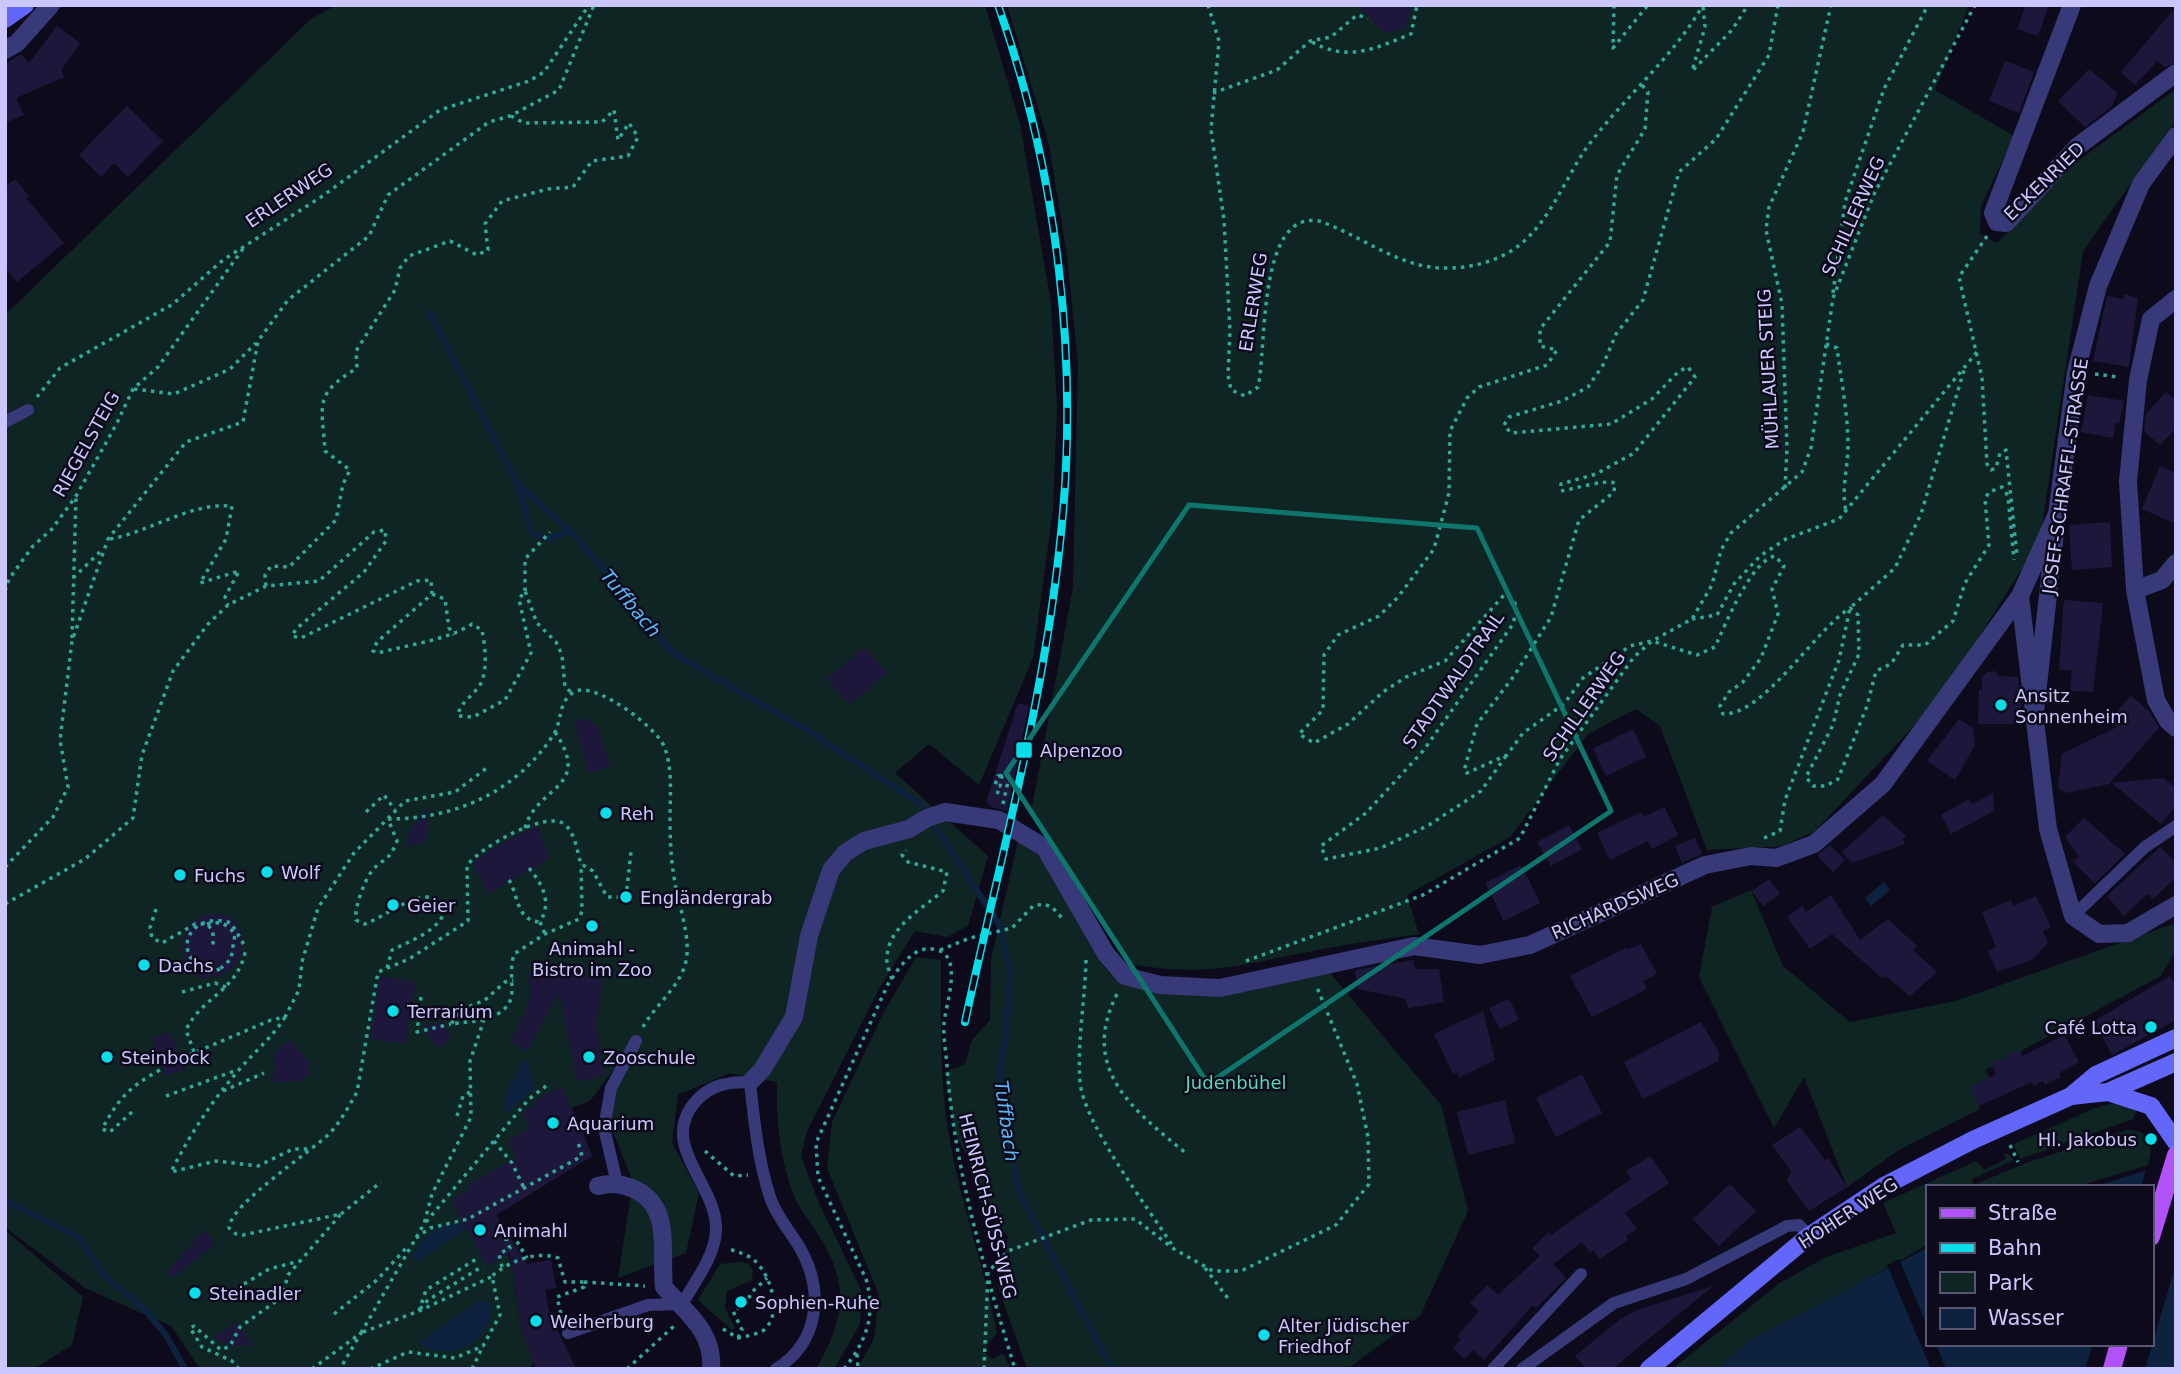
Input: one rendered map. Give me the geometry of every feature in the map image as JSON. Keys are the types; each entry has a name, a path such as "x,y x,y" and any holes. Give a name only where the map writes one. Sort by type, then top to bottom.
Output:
{"main road":[{"path":"2153,1231 2176,1156"},
{"path":"2112,1369 2118,1346"}],"street":[{"path":"5,19 25,5"},
{"path":"5,50 17,43 51,5"},
{"name":"ECKENRIED","path":"2072,5 1993,214 1997,222 2006,223 2078,146 2176,73"},
{"name":"JOSEF-SCHRAFFL-STRASSE","path":"2035,712 2076,372 2098,286 2141,184 2176,136"},
{"path":"2176,299 2151,319 2138,380 2128,481 2135,590 2156,700 2168,721 2176,728"},
{"name":"RICHARDSWEG","path":"1125,976 1160,985 1220,988 1414,946 1480,955 1530,945 1705,865 1751,856 1776,858 1814,844 1883,784 2020,596 2057,514"},
{"path":"2135,590 2162,580 2176,563"},
{"path":"2020,596 2048,829 2073,916 2099,934 2128,933 2176,905"},
{"path":"750,1082 762,1070 794,1017 808,936 831,870 845,853 864,841 909,829 926,818 945,812 999,820 1045,848 1105,954 1125,976"},
{"name":"HOHER WEG","path":"1649,1369 1809,1236 1884,1186 1973,1140 2071,1096 2095,1075 2176,1038"},
{"name":"HOHER WEG","path":"2071,1096 2108,1092 2176,1062"},
{"path":"2108,1092 2151,1106 2176,1142"},
{"path":"598,1186 617,1183 644,1194 651,1202 664,1236 664,1287 704,1331 710,1348 711,1369"}],"lane":[{"path":"5,422 28,410"},
{"path":"2073,916 2144,847 2176,826"},
{"path":"617,1183 604,1128 611,1088 636,1041"},
{"path":"568,1333 648,1305 682,1304 715,1243 714,1208 685,1150 684,1121 691,1107 711,1088 722,1083 750,1082 764,1173 777,1213 810,1269 817,1304 803,1345 795,1355 776,1369"},
{"path":"1522,1369 1614,1303 1686,1279 1787,1226 1799,1225 1809,1236"},
{"path":"1493,1369 1581,1274"}],"path":[{"path":"133,389 174,394 230,369 258,341 288,300 369,236 388,195 489,122 510,116 559,90 592,5"},
{"name":"ERLERWEG","path":"28,410 60,368 173,304 223,260 321,197 440,110 529,81 544,72 592,5"},
{"name":"ERLERWEG","path":"1208,5 1219,41 1211,130 1225,233 1230,331 1228,383 1236,394 1245,396 1258,387 1264,325 1276,254 1292,226 1308,219 1319,221 1410,264 1427,267 1467,267 1493,260 1521,244 1535,229 1585,150 1640,83 1670,52 1703,5"},
{"path":"1310,41 1331,53 1373,50 1411,34 1417,5"},
{"path":"1614,5 1613,48 1648,5"},
{"path":"1703,5 1704,27 1692,71 1732,30 1748,5"},
{"path":"1778,5 1769,55 1716,139 1679,172 1643,300 1616,334 1603,365 1588,387 1562,401 1509,417 1504,425 1511,433 1524,434 1570,426 1611,424 1652,399 1679,371 1688,368 1695,377 1634,453 1597,474 1561,484 1561,491 1590,487 1608,480 1615,483 1614,492 1579,520 1551,617 1514,676 1477,724 1464,771 1467,773 1507,755 1523,733 1564,704 1583,678 1604,661 1630,646 1652,640 1697,655 1705,654 1714,647 1756,569 1767,558 1780,559 1784,566 1772,595 1779,614 1761,658 1720,706 1723,714 1735,714 1758,699 1822,631 1895,568 1921,514 1965,367"},
{"name":"MÜHLAUER STEIG","path":"1785,490 1787,448 1782,304 1766,230 1769,206 1803,132 1831,5"},
{"path":"1833,298 1845,202 1884,89 1928,5"},
{"name":"SCHILLERWEG","path":"1240,963 1423,895 1520,838 1560,759 1634,657 1652,640 1692,620 1712,584 1721,550 1731,533 1785,490 1802,472 1811,448 1833,298 1874,194 1975,5"},
{"path":"1213,93 1277,70 1310,41 1331,37 1357,15 1368,18"},
{"name":"STADTWALDTRAIL","path":"1507,755 1481,791 1429,825 1381,848 1326,859 1321,846 1366,813 1423,751 1513,624 1517,607 1512,598 1504,595 1446,661 1406,677 1383,692 1348,724 1314,743 1299,734 1323,710 1324,655 1338,635 1379,616 1398,597 1434,549 1449,492 1450,431 1466,398 1479,387 1547,365 1557,350 1540,346 1540,329 1610,242 1617,175 1645,129 1648,92 1640,83"},
{"path":"266,586 265,575 271,566 289,567 336,520 349,470 325,451 322,400 332,384 357,368 356,351 395,290 400,268 409,256 450,241 477,255 488,250 485,224 502,201 548,189 573,187 592,161 628,156 638,137 629,123 618,140 614,110 602,121 524,122 510,116"},
{"path":"1997,222 1959,277 1982,378 1987,464 1991,470 1996,468 2000,453 2006,450 2008,458 2020,596"},
{"name":"RIEGELSTEIG","path":"5,591 9,579 33,545 59,519 76,496 133,389 158,368 246,245"},
{"path":"72,641 108,539 186,443 243,422 258,341"},
{"path":"1825,344 1837,348 1844,397 1847,446 1843,499 1846,511"},
{"path":"1692,620 1717,615 1734,584 1760,556 1786,539 1839,519 1978,352"},
{"path":"2076,372 2138,380"},
{"path":"1850,608 1858,615 1859,654 1849,673 1824,746 1806,777 1813,786 1826,786 1838,779 1867,706 1876,671 1891,664 1903,645 1926,645 1953,621 1965,583 1989,545 1985,499 2002,486 2008,496 2016,586 2020,596"},
{"path":"5,867 53,817 68,787 60,740 72,641 76,496"},
{"path":"108,539 131,535 215,504 232,506 226,539 200,583 239,571 225,597 228,606"},
{"path":"5,904 85,859 132,818 142,755 173,671 208,624 228,606 266,586 319,581 374,532 385,530 386,541 365,572 296,629 292,636 301,638 417,581 431,580 432,594"},
{"path":"550,532 525,559 524,591 537,623 556,642 565,666 565,687 572,693"},
{"path":"72,580 104,549"},
{"path":"432,594 377,642 373,651 378,653 437,636 454,635 472,624 482,631 486,650 481,683 459,709 458,716 473,718 505,700 531,653 519,599 524,591"},
{"path":"432,594 445,598 449,628 454,635"},
{"path":"1751,856 1758,840 1780,831 1785,800 1839,660 1850,608"},
{"path":"388,818 409,819 461,809 486,794 502,789 518,778 555,732 564,701 572,693 590,689 606,696 653,732 662,742 667,754 670,857 687,960 680,978 653,1009 636,1041"},
{"path":"525,828 528,819 560,787 569,772 566,749 555,732"},
{"path":"312,1149 293,1149 258,1166 216,1161 171,1172 186,1142 221,1091 273,1035 285,1017 299,990 302,962 317,908 354,853 388,818 414,798 455,792 488,767"},
{"path":"992,800 1003,806 1008,769"},
{"path":"999,820 1009,778 1002,776 1000,786 995,785 998,776 1007,775"},
{"path":"366,812 384,795 396,811"},
{"path":"387,968 392,950 429,931 442,917 445,908 441,900 431,896 406,904 365,924 356,920 356,912 370,874 387,862 397,841 388,818"},
{"path":"341,1214 243,1235 236,1234 229,1228 232,1216 248,1200 312,1149 341,1118 357,1092 378,972 409,958 468,921 467,866 471,859 545,819 561,821 571,830 581,864 582,911 579,919 545,934 513,954 509,1004 484,1020 417,1031 421,997"},
{"path":"892,979 887,957 896,934 910,915 943,891 947,872 908,862 902,855 910,844"},
{"path":"581,864 593,872 607,897 626,897 631,852"},
{"path":"529,868 546,898 546,911 540,922"},
{"path":"509,880 522,913 530,920 540,922"},
{"path":"845,1369 868,1329 871,1297 866,1279 818,1177 816,1143 892,979 915,953 940,950 970,937 1012,928 1032,906 1043,904 1052,907 1063,920"},
{"path":"156,909 150,928 152,938 162,943 195,924 207,924 219,922 228,925 235,933 231,959 220,969 208,973 195,966 188,955 187,941 193,929 205,921 218,919 231,923 246,948 238,974 192,1016 186,1030 194,1052"},
{"path":"540,922 545,934"},
{"path":"207,924 213,931 213,948"},
{"name":"HEINRICH-SÜSS-WEG","path":"940,950 951,967 944,1025 951,1126 1015,1369"},
{"path":"1081,950 1086,959 1086,989 1081,1006 1080,1084 1088,1115 1174,1249"},
{"path":"1086,959 1105,954"},
{"path":"984,1369 988,1272 1008,1251 1091,1220 1135,1219 1174,1249 1213,1272 1241,1271 1336,1225 1369,1184 1368,1137 1357,1084 1308,967"},
{"path":"1125,976 1109,1010 1102,1039 1107,1067 1125,1097 1144,1119 1188,1154"},
{"path":"451,1024 461,1010 485,1000 505,982 513,980"},
{"path":"182,992 215,983 226,987"},
{"path":"183,1058 285,1017"},
{"path":"425,1224 432,1194 471,1117 470,1061 484,1020"},
{"path":"166,1096 239,1069"},
{"path":"132,1112 110,1132 103,1129 120,1099 133,1084 160,1070"},
{"path":"221,1091 264,1073"},
{"path":"340,1369 425,1224 529,1099 546,1086"},
{"path":"457,1116 463,1096 470,1092"},
{"path":"495,1141 512,1163 524,1188"},
{"path":"334,1314 377,1280 414,1240 430,1228 468,1219 582,1156 578,1142"},
{"path":"2010,1145 2018,1162"},
{"path":"697,1147 734,1176 764,1173"},
{"path":"239,1369 232,1362 202,1348 190,1328 194,1325 221,1350 230,1346 240,1327 282,1297 288,1275 341,1214 381,1182"},
{"path":"502,1267 499,1254 510,1248 506,1240 513,1235 527,1258"},
{"path":"704,1331 712,1322 738,1338 756,1334 771,1322 774,1306 767,1278 755,1261 715,1243"},
{"path":"312,1369 361,1333 419,1311 492,1276 502,1267 527,1258 551,1255 558,1258 565,1282 664,1287"},
{"path":"419,1311 426,1290 478,1258"},
{"path":"244,1284 269,1269 300,1261"},
{"path":"419,1311 428,1300 483,1266"},
{"path":"1204,1266 1230,1300"},
{"path":"472,1369 500,1315 492,1276"},
{"path":"738,1338 741,1325 733,1311 747,1303 751,1293 767,1278"},
{"path":"556,1301 558,1297 584,1287 584,1282"},
{"path":"627,1369 673,1329 682,1304"},
{"path":"370,1369 408,1352 455,1358 483,1346"},
{"path":"857,1352 858,1369"}],"highlighted area":[{"path":"1189,505 1477,528 1611,811 1208,1084 1006,773"}],"green space":[{"path":"337,5 985,5 1020,124 1051,303 1057,407 1053,509 1033,658 979,785 929,744 895,773 988,856 968,926 947,937 915,931 880,987 807,1131 801,1156 818,1201 862,1292 860,1324 834,1369 816,1369 837,1320 840,1289 837,1273 831,1257 798,1203 790,1184 780,1141 777,1082 730,1073 678,1095 672,1143 699,1193 686,1253 618,1278 633,1182 611,1127 617,1065 590,1101 569,1109 572,1117 576,1115 592,1156 496,1215 512,1267 521,1327 534,1361 530,1369 200,1369 171,1326 85,1288 5,1227 5,315 312,18"},
{"path":"1007,5 1969,5 1935,90 2014,136 1981,206 1980,234 1997,243 2071,166 2176,89 2176,120 2083,251 2040,540 1941,697 1815,831 1783,846 1707,850 1660,726 1636,709 1588,734 1510,837 1407,895 1419,934 1226,967 1182,970 1158,968 1132,964 1031,813 1073,587 1078,363 1067,256 1049,144"},
{"name":"Judenbühel","path":"1018,841 1037,854 1049,869 1098,958 1120,981 1140,989 1192,992 1250,984 1325,967 1441,1105 1468,1211 1420,1316 1347,1369 1027,1369 998,1287 1008,1237 979,1200 968,1158 955,1133 945,1072 965,1064 972,1040 990,1020 991,960"},
{"path":"1751,890 1783,966 1850,1022 1956,1001 2176,923 2176,949 2161,976 1985,1070 2001,1095 1979,1105 1980,1109 1899,1150 1847,1187 1804,1077 1774,1128 1699,977 1712,907"},
{"path":"916,957 941,960 941,1051 946,1119 960,1189 997,1333 983,1350 992,1359 1003,1353 1011,1369 857,1369 874,1339 879,1295 827,1168 832,1122 882,1016"},
{"path":"2114,1103 2138,1106 2133,1119 2020,1159 2014,1144 2095,1108"},
{"path":"2126,1130 2141,1132 2151,1144 2148,1165 2082,1185 1974,1185 2023,1164"},
{"path":"2007,1153 2014,1160 1972,1179 1974,1185 1926,1185 1926,1246 1817,1308 1754,1338 1717,1369 1672,1369 1780,1283 1826,1257 1896,1233 1883,1203 1976,1161 1984,1170 2006,1159 2004,1154"},
{"path":"5,1230 83,1297 72,1345 34,1369 5,1369"},
{"path":"720,1264 748,1264 753,1270 752,1280 727,1291 725,1308 735,1328 732,1330 698,1300"}],"water":[{"path":"1884,882 1890,890 1871,906 1865,898"},
{"path":"528,1060 534,1087 509,1112 503,1112 509,1082 517,1078 521,1062"},
{"path":"2176,1161 2176,1369 1717,1369 1754,1338 1926,1249 1926,1346 2153,1346 2153,1185 2099,1185"},
{"path":"464,1223 466,1229 417,1262 413,1255 428,1236 447,1225"},
{"path":"479,1301 490,1302 490,1316 486,1328 478,1338 455,1350 442,1352 418,1343"}],"pier":[{"path":"2176,1157 2176,1264 2153,1342 2153,1185 2142,1185 2147,1166"},
{"path":"1899,1259 1926,1323 1926,1346 1937,1346 1946,1369 1931,1369 1887,1265"},
{"path":"2092,1346 2152,1346 2145,1369 2085,1369"}],"building":[{"path":"1357,5 1413,5 1405,29 1384,33"},
{"path":"2026,5 2049,5 2038,36 2017,29"},
{"path":"2176,7 2176,62 2165,67 2157,61 2135,85 2121,72"},
{"path":"57,26 80,43 61,70 64,77 16,98 24,115 5,123 5,64 21,54 29,63"},
{"path":"2005,61 2034,72 2019,113 1989,101"},
{"path":"2089,69 2118,93 2111,107 2085,127 2058,101"},
{"path":"127,106 163,141 128,177 114,163 101,177 79,155"},
{"path":"15,179 29,196 26,198 64,243 17,282 5,268 5,187"},
{"path":"2124,294 2138,298 2129,367 2093,361 2107,296 2123,299"},
{"path":"2166,392 2176,401 2176,428 2160,445 2144,431 2146,414"},
{"path":"2088,395 2124,401 2119,423 2115,423 2113,438 2081,432"},
{"path":"2160,466 2176,473 2176,524 2142,509"},
{"path":"2110,522 2112,567 2072,570 2069,525"},
{"path":"2064,600 2103,603 2093,692 2070,691 2072,670 2059,670"},
{"path":"864,647 887,673 849,705 827,679"},
{"name":"Ansitz Sonnenheim","path":"1995,671 1999,676 2018,677 2023,724 1978,724 1982,677"},
{"path":"2131,696 2150,712 2159,728 2109,784 2066,793 2058,788 2062,754 2117,727 2109,720"},
{"path":"1018,703 1029,706 1007,811 991,807 986,802"},
{"path":"588,718 599,730 610,767 589,773 574,722"},
{"path":"1959,719 1973,728 1975,745 1955,780 1927,761"},
{"path":"1633,729 1646,757 1606,776 1593,749"},
{"path":"2163,778 2176,788 2176,806 2161,824 2112,783"},
{"path":"1993,793 1994,811 1951,834 1941,815 1969,799 1972,804"},
{"path":"428,807 427,835 422,843 405,848 411,829"},
{"path":"1664,807 1678,835 1652,849 1648,841 1610,860 1597,833 1641,812 1644,817"},
{"path":"1883,815 1906,836 1903,839 1905,844 1852,863 1842,852"},
{"path":"2084,818 2125,854 2095,883 2073,862 2079,857 2065,837"},
{"path":"1569,825 1582,849 1551,866 1537,842"},
{"path":"538,826 549,859 488,894 472,862 506,841"},
{"path":"1695,838 1702,854 1682,863 1675,846"},
{"path":"1830,845 1845,860 1833,872 1817,855"},
{"path":"2160,847 2176,863 2176,877 2153,899 2147,894 2124,916 2107,896"},
{"path":"1521,865 1540,903 1504,921 1485,883"},
{"path":"1769,879 1780,894 1763,906 1752,891"},
{"path":"1831,895 1860,940 1888,919 1917,946 1913,950 1937,972 1910,996 1886,976 1882,978 1832,934 1810,949 1787,917 1802,906 1806,912"},
{"path":"2036,896 2051,927 2043,931 2048,943 2032,960 1997,972 1988,951 1996,947 1982,912 2011,900 2013,906"},
{"path":"206,914 221,914 235,920 241,930 242,953 235,966 219,976 201,979 190,970 183,955 184,937 192,922"},
{"path":"1641,944 1657,974 1643,981 1647,989 1592,1017 1570,976 1626,948 1627,950"},
{"path":"1413,960 1415,969 1439,969 1444,1002 1408,1008 1406,999 1358,989 1355,970"},
{"path":"528,972 577,973 603,981 596,1024 605,1075 577,1082 559,993 527,1051 510,1042 526,1010 530,994"},
{"name":"Terrarium","path":"380,976 416,982 405,1044 370,1039"},
{"path":"2170,976 2176,985 2176,1020 2112,1055 2094,1021"},
{"path":"1509,999 1519,1019 1500,1029 1489,1008"},
{"path":"1483,1011 1495,1060 1459,1078 1457,1072 1453,1074 1434,1034"},
{"path":"443,1022 451,1040 436,1047 422,1026"},
{"path":"1701,1022 1719,1052 1718,1061 1643,1099 1624,1062"},
{"path":"171,1032 184,1070 165,1076 152,1038"},
{"path":"2064,1035 2079,1062 2059,1073 2061,1077 2045,1085 2043,1081 2034,1086 2032,1082 1979,1106 1970,1087 1996,1074 1991,1065 2019,1049 2023,1056"},
{"path":"289,1039 310,1063 310,1073 301,1081 271,1082 275,1069 273,1056"},
{"path":"1582,1074 1602,1113 1556,1137 1536,1098"},
{"path":"563,1088 592,1156 496,1215 527,1264 551,1260 556,1288 545,1290 550,1314 576,1369 536,1369 521,1327 510,1253 487,1266 451,1200 470,1189 468,1185 517,1157 507,1142 529,1128 522,1114 544,1094"},
{"path":"1505,1100 1515,1143 1468,1155 1457,1112"},
{"path":"1800,1127 1825,1160 1828,1158 1847,1187 1809,1211 1787,1181 1791,1171 1772,1145"},
{"path":"1650,1156 1669,1183 1625,1213 1637,1229 1626,1236 1628,1240 1600,1259 1593,1250 1590,1253 1582,1242 1553,1264 1566,1278 1536,1308 1533,1305 1484,1360 1473,1350 1465,1359 1453,1348 1461,1339 1457,1336 1479,1311 1470,1303 1487,1285 1498,1295 1540,1256 1532,1248 1549,1232 1551,1235 1631,1179 1626,1171"},
{"path":"1730,1184 1756,1211 1719,1246 1693,1219"},
{"path":"205,1229 215,1245 173,1278 167,1272"},
{"path":"1713,1286 1612,1369 1586,1369 1575,1356 1619,1320 1637,1310"},
{"path":"236,1322 253,1346 230,1346 213,1338"}],"waterway":[{"name":"Tuffbach","path":"430,313 517,483 579,540 674,654 810,732 922,805"},
{"path":"518,485 532,533 549,539 570,531"},
{"name":"Tuffbach","path":"936,828 999,924 1010,973 1006,1035 1000,1067 1003,1115 1019,1192 1112,1369"},
{"path":"5,1201 78,1237 106,1277 145,1310 166,1335 185,1369"}],"railway":[{"path":"965,1022 1043,664 1060,543 1066,475 1065,339 1059,271 1036,136 998,5"}],"place":[{"name":"Ansitz Sonnenheim","path":"2001,705"},
{"name":"Alpenzoo","path":"1024,750"},
{"name":"Reh","path":"606,813"},
{"name":"Wolf","path":"267,872"},
{"name":"Fuchs","path":"180,875"},
{"name":"Engländergrab","path":"626,897"},
{"name":"Geier","path":"393,905"},
{"name":"Animahl - Bistro im Zoo","path":"592,926"},
{"name":"Dachs","path":"144,965"},
{"name":"Terrarium","path":"393,1011"},
{"name":"Café Lotta","path":"2151,1027"},
{"name":"Steinbock","path":"107,1057"},
{"name":"Zooschule","path":"589,1057"},
{"name":"Aquarium","path":"553,1123"},
{"name":"Hl. Jakobus","path":"2151,1139"},
{"name":"Animahl","path":"480,1230"},
{"name":"Steinadler","path":"195,1293"},
{"name":"Sophien-Ruhe","path":"741,1302"},
{"name":"Weiherburg","path":"536,1321"},
{"name":"Alter Jüdischer Friedhof","path":"1264,1335"}]}
